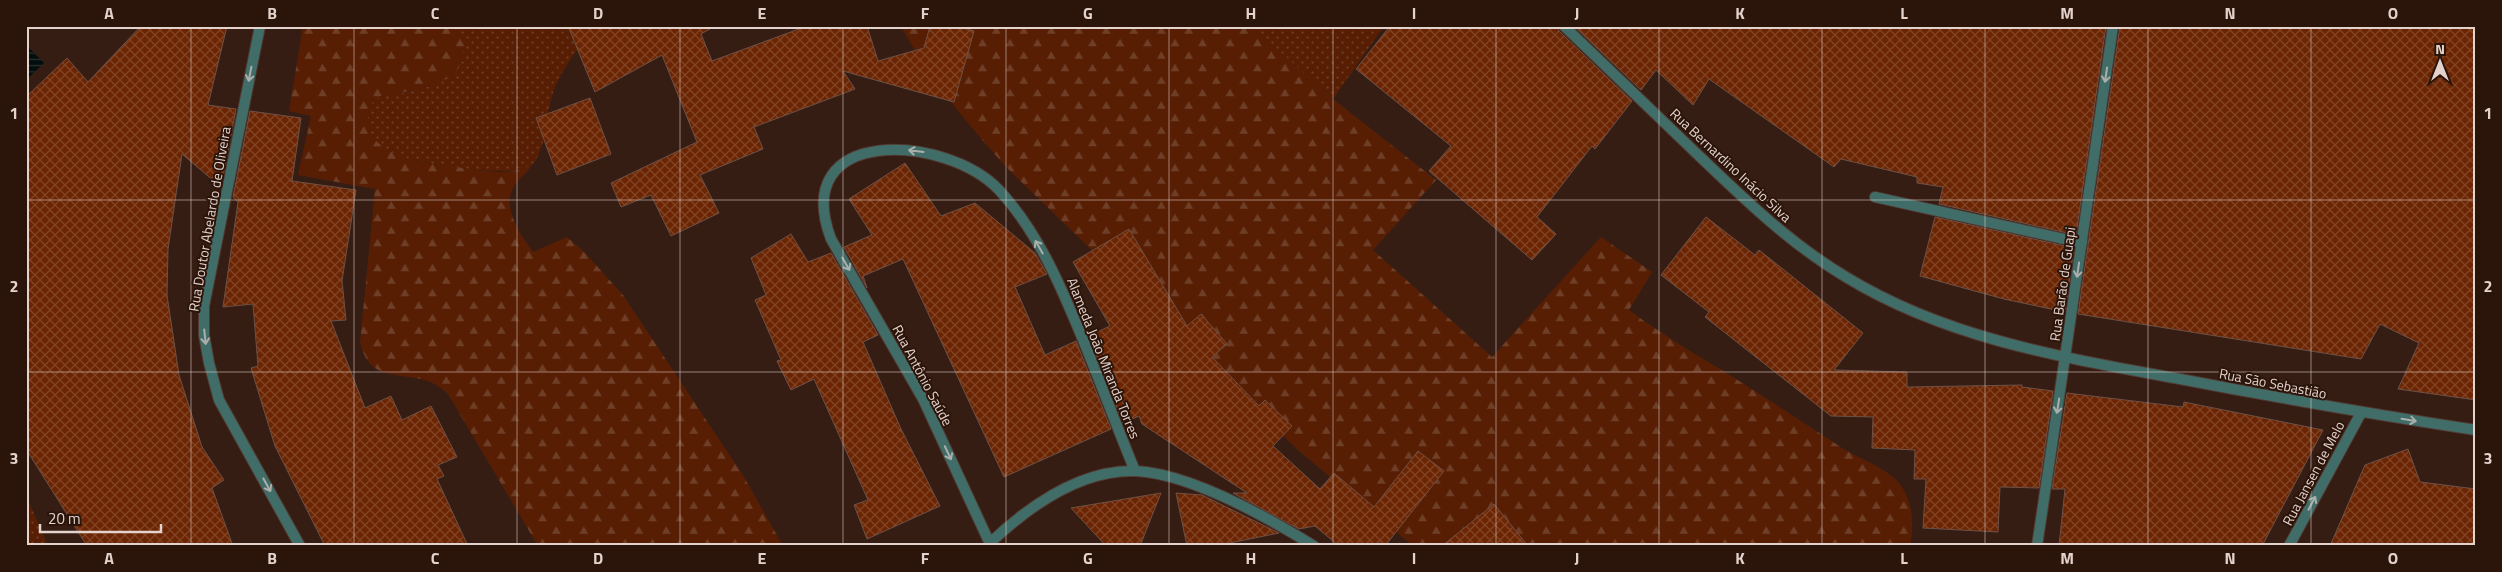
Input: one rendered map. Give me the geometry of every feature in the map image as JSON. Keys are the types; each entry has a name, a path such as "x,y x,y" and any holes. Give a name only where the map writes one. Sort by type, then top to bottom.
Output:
{"street":[{"name":"Rua Doutor Abelardo de Oliveira","path":"260,26 204,306 204,335 219,400 300,546"},
{"name":"Rua Bernardino Inácio Silva","path":"1564,26 1748,203 1810,253 1846,277 1881,296 1951,325 1997,341 2065,358"},
{"name":"Rua Barão de Guapi","path":"2037,546 2113,26"},
{"name":"Alameda João Miranda Torres","path":"824,221 823,196 826,183 838,168 857,156 892,150 913,150 936,154 981,174 1000,191 1028,229 1063,289 1135,471"},
{"path":"1875,197 2082,243"},
{"name":"Rua Antônio Saúde","path":"824,221 831,239 923,399 990,544"},
{"name":"Rua São Sebastião","path":"2065,358 2361,413 2476,430"},
{"name":"Rua Jansen de Melo","path":"2289,546 2361,413"},
{"path":"990,544 1015,520 1061,490 1104,475 1135,471 1165,476 1194,485 1248,510 1314,546"}],"green space":[{"path":"303,26 457,26 463,36 464,47 460,65 455,72 429,87 377,98 371,105 368,115 372,134 380,145 393,152 424,162 493,172 517,170 532,165 512,190 510,198 510,206 515,223 524,239 533,252 567,237 584,252 623,295 744,477 783,546 538,546 448,394 425,380 383,372 369,363 360,343 375,189 298,175 311,116 289,111"},
{"path":"457,26 598,26 576,52 558,81 550,103 542,147 535,162 530,166 519,170 501,171 456,168 394,154 382,149 372,139 368,125 368,116 370,106 374,100 384,95 421,88 451,76 462,45 462,39"},
{"path":"901,26 1251,26 1333,99 1436,180 1373,250 1492,357 1601,237 1652,272 1629,310 1842,448 1882,469 1896,480 1906,494 1910,508 1912,531 1910,546 1413,546 1299,451 1010,171 937,84"},
{"path":"1251,26 1384,26 1333,99"},
{"path":"26,495 48,546 26,546"}],"shaded area":[{"path":"26,45 44,63 26,80"}],"building":[{"path":"141,26 227,26 208,105 236,109 221,187 182,154 168,249 167,295 179,375 202,447 224,480 212,488 233,546 87,546 26,449 26,97 67,58 88,82"},
{"path":"568,26 715,26 701,34 712,61 807,26 867,26 878,61 924,48 930,26 955,26 974,31 954,102 843,71 855,89 754,127 763,149 700,175 719,213 671,236 651,195 621,207 611,183 697,142 662,55 595,92"},
{"path":"1390,26 1557,26 1559,31 1632,101 1595,149 1592,146 1537,217 1556,234 1532,260 1429,171 1451,146 1356,69"},
{"path":"1574,26 2106,26 2076,235 1939,204 1943,187 1917,183 1917,177 1841,159 1834,167 1709,79 1693,105 1656,70 1641,90"},
{"path":"2120,26 2476,26 2476,400 2398,389 2419,343 2380,324 2361,359 2078,314"},
{"path":"590,98 611,154 557,175 536,118"},
{"path":"250,111 301,118 292,181 356,190 342,281 346,320 331,321 365,408 391,396 402,420 431,406 457,457 438,465 444,476 437,479 468,546 325,546 275,446 251,368 258,366 253,304 223,307 238,202 233,197"},
{"path":"905,163 941,216 975,203 1035,253 1047,274 1015,287 1045,355 1076,341 1111,429 1004,477 903,259 863,276 867,288 844,247 872,235 849,199"},
{"path":"1706,217 1755,255 1759,250 1863,333 1834,370 1907,372 1907,387 2022,385 2022,387 2053,391 2039,488 2000,487 1998,532 1923,528 1926,479 1914,479 1915,450 1872,448 1873,417 1831,416 1705,317 1709,312 1661,275"},
{"path":"1935,217 2074,248 2065,312 2004,299 1920,276"},
{"path":"1129,229 1187,326 1201,314 1227,344 1212,357 1259,406 1265,400 1292,426 1273,446 1320,489 1334,473 1374,507 1418,451 1444,471 1385,546 1339,546 1315,526 1299,529 1233,493 1247,493 1142,424 1139,416 1123,423 1089,336 1110,326 1073,262"},
{"path":"791,234 808,262 831,253 878,335 863,342 901,429 940,506 867,539 854,505 868,500 814,379 791,390 777,361 781,360 755,300 766,295 751,258"},
{"path":"2067,393 2183,407 2184,402 2323,430 2262,546 2059,546 2065,489 2052,489"},
{"path":"2408,449 2420,482 2476,489 2476,546 2330,546 2365,465"},
{"path":"1161,493 1140,546 1106,546 1071,508"},
{"path":"1176,493 1202,495 1279,533 1215,546 1187,546"},
{"path":"1494,504 1528,546 1442,546"}]}
